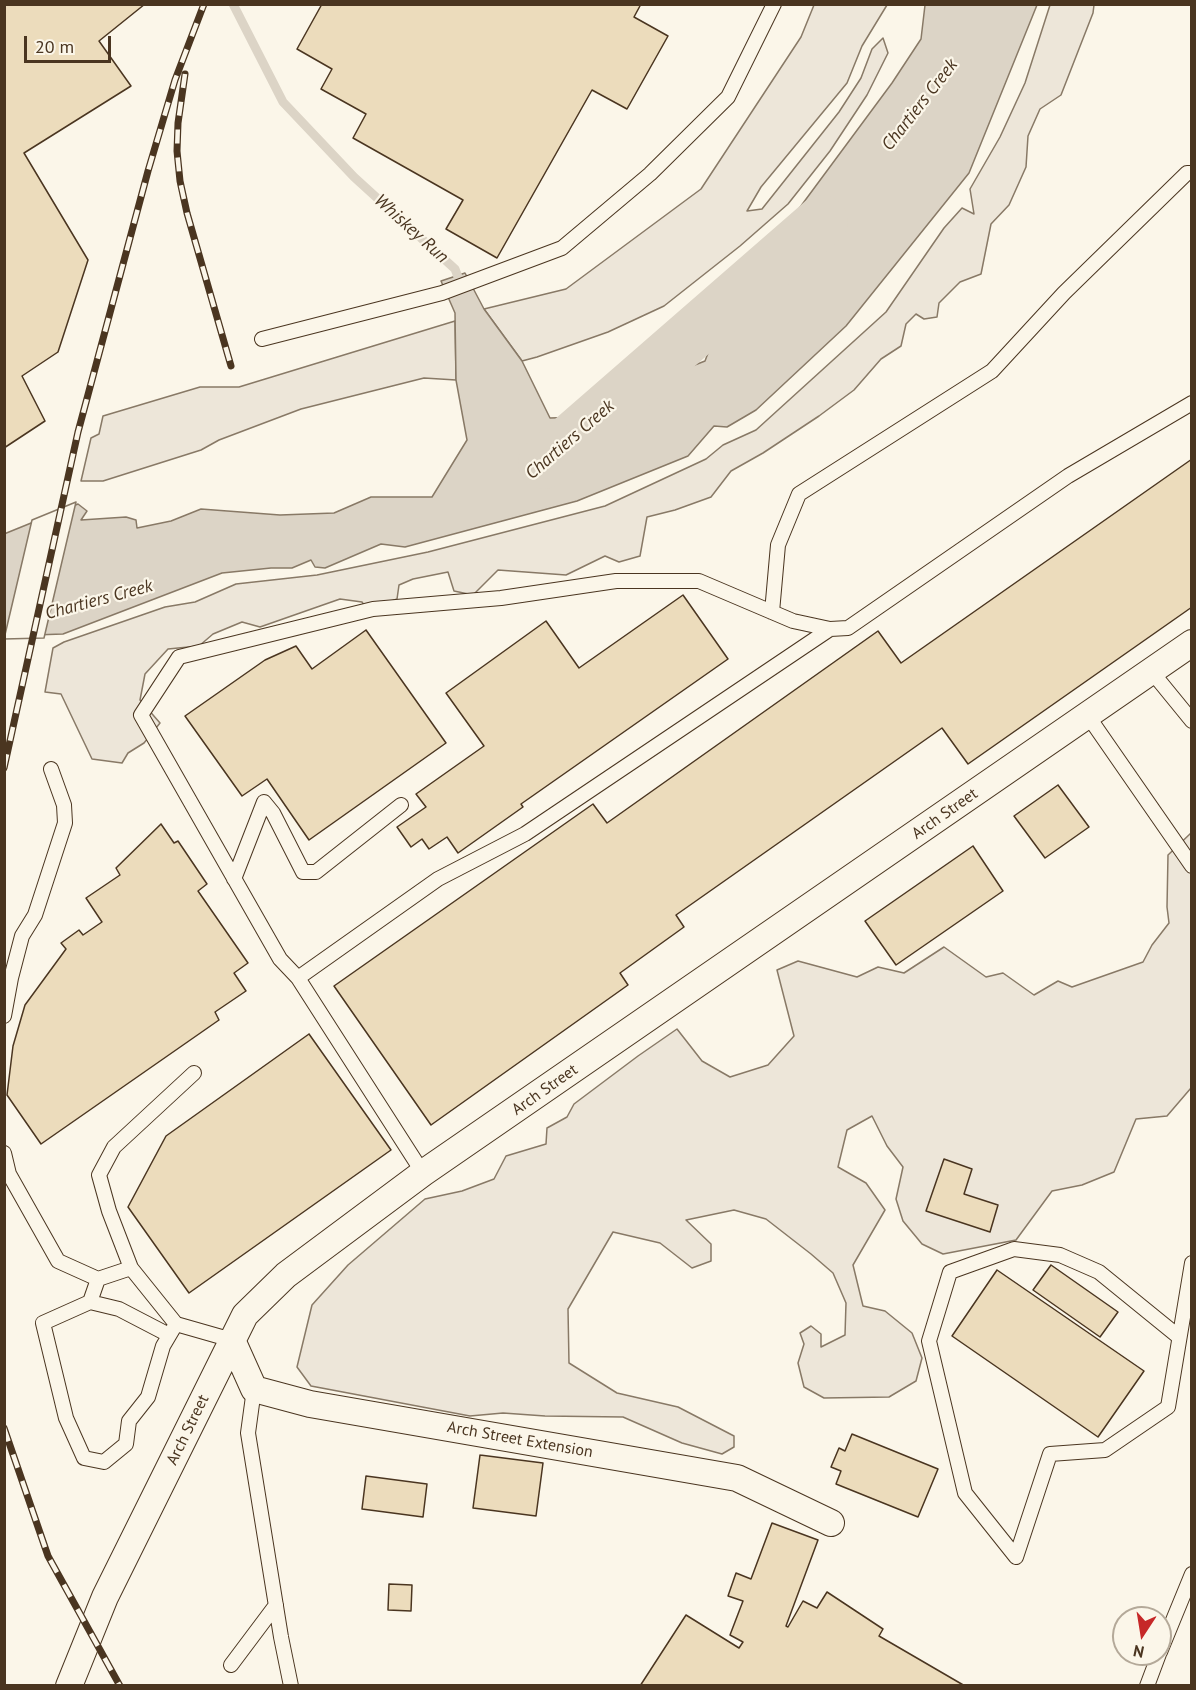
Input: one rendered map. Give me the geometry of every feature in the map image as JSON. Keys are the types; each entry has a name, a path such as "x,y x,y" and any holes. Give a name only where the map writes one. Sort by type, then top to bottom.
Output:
{"street":[{"name":"Arch Street","path":"69,1686 105,1597 245,1315 286,1275 423,1173 1191,643"},
{"path":"232,1340 254,1389"},
{"name":"Arch Street Extension","path":"254,1389 310,1404 737,1478 831,1523"}],"lane":[{"path":"262,339 442,293 562,248 650,174 728,97 774,4"},
{"path":"772,612 778,545 800,494 992,371 1064,293 1187,173 1191,173"},
{"path":"423,1173 298,978 280,958 141,715 179,657 373,609 501,598 616,581 699,581 793,621 830,629 848,628 1068,476 1191,403"},
{"path":"298,978 438,879 525,834 830,629"},
{"path":"1152,672 1191,721"},
{"path":"1088,716 1191,866"},
{"path":"4,1016 10,978 22,936 35,915 65,823 64,805 51,769"},
{"path":"234,879 264,802 273,813 303,872 316,872 401,805"},
{"path":"172,1330 131,1268 109,1211 99,1175 114,1147 194,1073"},
{"path":"4,1154 9,1174 58,1261 98,1279 131,1268"},
{"path":"1179,1337 1099,1272 1060,1255 1014,1249 950,1272 929,1341 965,1493 1016,1557 1050,1454 1105,1450 1168,1407 1191,1263"},
{"path":"90,1302 98,1279"},
{"path":"172,1330 163,1346 148,1397 129,1421 126,1444 104,1462 84,1458 66,1418 43,1323 90,1302 119,1310 172,1330 232,1340"},
{"path":"254,1389 248,1433 291,1686"},
{"path":"1172,1622 1191,1574"},
{"path":"231,1665 276,1605"},
{"path":"1147,1686 1155,1666"}],"shaded area":[{"path":"814,5 887,5 862,46 847,83 761,187 747,211 762,209 839,112 861,78 872,49 883,38 888,53 867,95 830,151 788,204 740,246 664,306 608,332 522,361 484,309 566,289 701,189 801,37"},
{"path":"1050,5 1094,5 1093,13 1061,95 1040,109 1028,136 1026,167 1009,205 991,224 981,274 960,282 939,303 937,317 924,319 916,314 906,324 901,346 881,359 854,390 763,453 731,471 711,497 647,517 640,556 619,562 605,556 566,575 498,570 473,595 454,591 448,572 413,579 399,585 397,599 381,605 370,615 362,602 340,599 260,627 242,622 213,634 199,646 168,649 145,674 140,700 160,723 144,743 128,753 122,763 92,759 61,694 45,692 53,648 64,642 165,607 195,602 236,584 317,575 428,552 605,506 706,459 723,445 756,430 886,312 944,228 962,208 974,214 970,189 1000,137 1025,83"},
{"path":"455,321 456,380 424,378 301,409 219,440 201,450 103,481 81,481 91,438 99,434 103,416 200,387 239,387"},
{"path":"1191,833 1191,1088 1167,1116 1136,1119 1114,1172 1082,1185 1052,1191 1016,1240 943,1254 922,1244 903,1221 896,1199 903,1167 887,1146 872,1116 847,1130 838,1167 866,1183 885,1210 853,1265 863,1306 885,1311 912,1333 922,1358 916,1381 889,1397 824,1398 804,1387 798,1363 804,1344 800,1333 811,1326 821,1334 821,1347 845,1335 846,1303 833,1273 811,1254 766,1219 734,1210 686,1220 711,1244 711,1261 692,1268 660,1243 613,1232 568,1309 569,1363 617,1393 678,1407 734,1436 734,1447 722,1454 682,1443 623,1417 503,1413 470,1416 311,1386 297,1367 312,1305 348,1265 425,1199 462,1191 494,1179 506,1156 546,1144 547,1128 567,1117 574,1104 677,1029 702,1061 730,1077 768,1065 794,1036 777,970 798,961 857,977 878,967 904,973 944,947 986,977 1003,973 1034,995 1058,981 1072,987 1143,962 1152,945 1169,923 1168,855"}],"water":[{"path":"925,5 1037,5 969,173 846,326 756,410 727,427 714,426 688,456 577,501 405,547 381,544 325,568 315,567 311,560 292,568 222,573 63,634 5,636 4,534 78,504 87,511 81,520 126,517 136,520 137,528 171,521 201,509 280,515 334,513 371,497 432,497 467,440 456,380 455,313 441,281 465,273 484,309 522,361 550,418 612,416 659,379 705,361 716,332 768,299 768,257 795,214 892,83 921,39"}],"pier":[{"path":"76,502 44,638 4,639 32,520"}],"building":[{"path":"4,4 145,4 99,41 131,86 24,153 88,260 58,352 22,376 45,421 4,448"},
{"path":"322,4 641,4 634,17 668,36 627,109 592,90 497,258 446,229 463,200 353,138 366,114 321,89 332,69 297,49"},
{"path":"1192,459 1192,607 968,764 942,728 676,915 684,927 620,973 628,985 431,1125 334,986 593,804 607,823 878,631 901,663"},
{"path":"683,595 728,659 521,804 523,807 458,853 447,837 429,849 422,839 411,847 397,827 426,807 416,794 484,746 446,693 546,621 579,668"},
{"path":"366,630 446,743 309,840 267,779 242,796 185,716 265,660 296,646 312,669"},
{"path":"1058,785 1089,827 1045,858 1014,816"},
{"path":"161,824 174,843 178,841 207,884 198,891 248,963 234,973 246,991 215,1012 219,1020 41,1144 7,1095 13,1046 25,1005 66,949 61,943 79,930 83,935 102,922 86,898 120,875 116,868"},
{"path":"973,846 1003,891 896,965 865,921"},
{"path":"309,1034 391,1150 189,1293 128,1207 166,1136"},
{"path":"944,1159 972,1169 964,1194 998,1205 990,1232 926,1211"},
{"path":"1051,1265 1118,1312 1100,1337 1033,1290"},
{"path":"997,1270 1144,1371 1098,1437 952,1336"},
{"path":"852,1434 938,1469 918,1517 836,1484 841,1471 831,1467 839,1448 845,1451"},
{"path":"480,1455 543,1463 536,1516 473,1508"},
{"path":"366,1476 427,1484 423,1517 362,1509"},
{"path":"772,1523 818,1540 786,1626 788,1627 803,1601 817,1608 827,1592 883,1629 879,1636 965,1686 640,1686 686,1615 739,1648 743,1642 730,1635 743,1601 728,1596 736,1573 751,1579"},
{"path":"389,1584 412,1585 411,1611 388,1610"}],"waterway":[{"name":"Whiskey Run","path":"233,4 283,102 354,177 455,269 461,285"},
{"name":"Chartiers Creek","path":"544,463 822,221"}],"railway":[{"path":"4,768 78,432 148,171 175,80 204,4"},
{"path":"185,74 178,123 177,151 180,181 231,366"},
{"path":"4,1428 48,1556 120,1686"}]}
